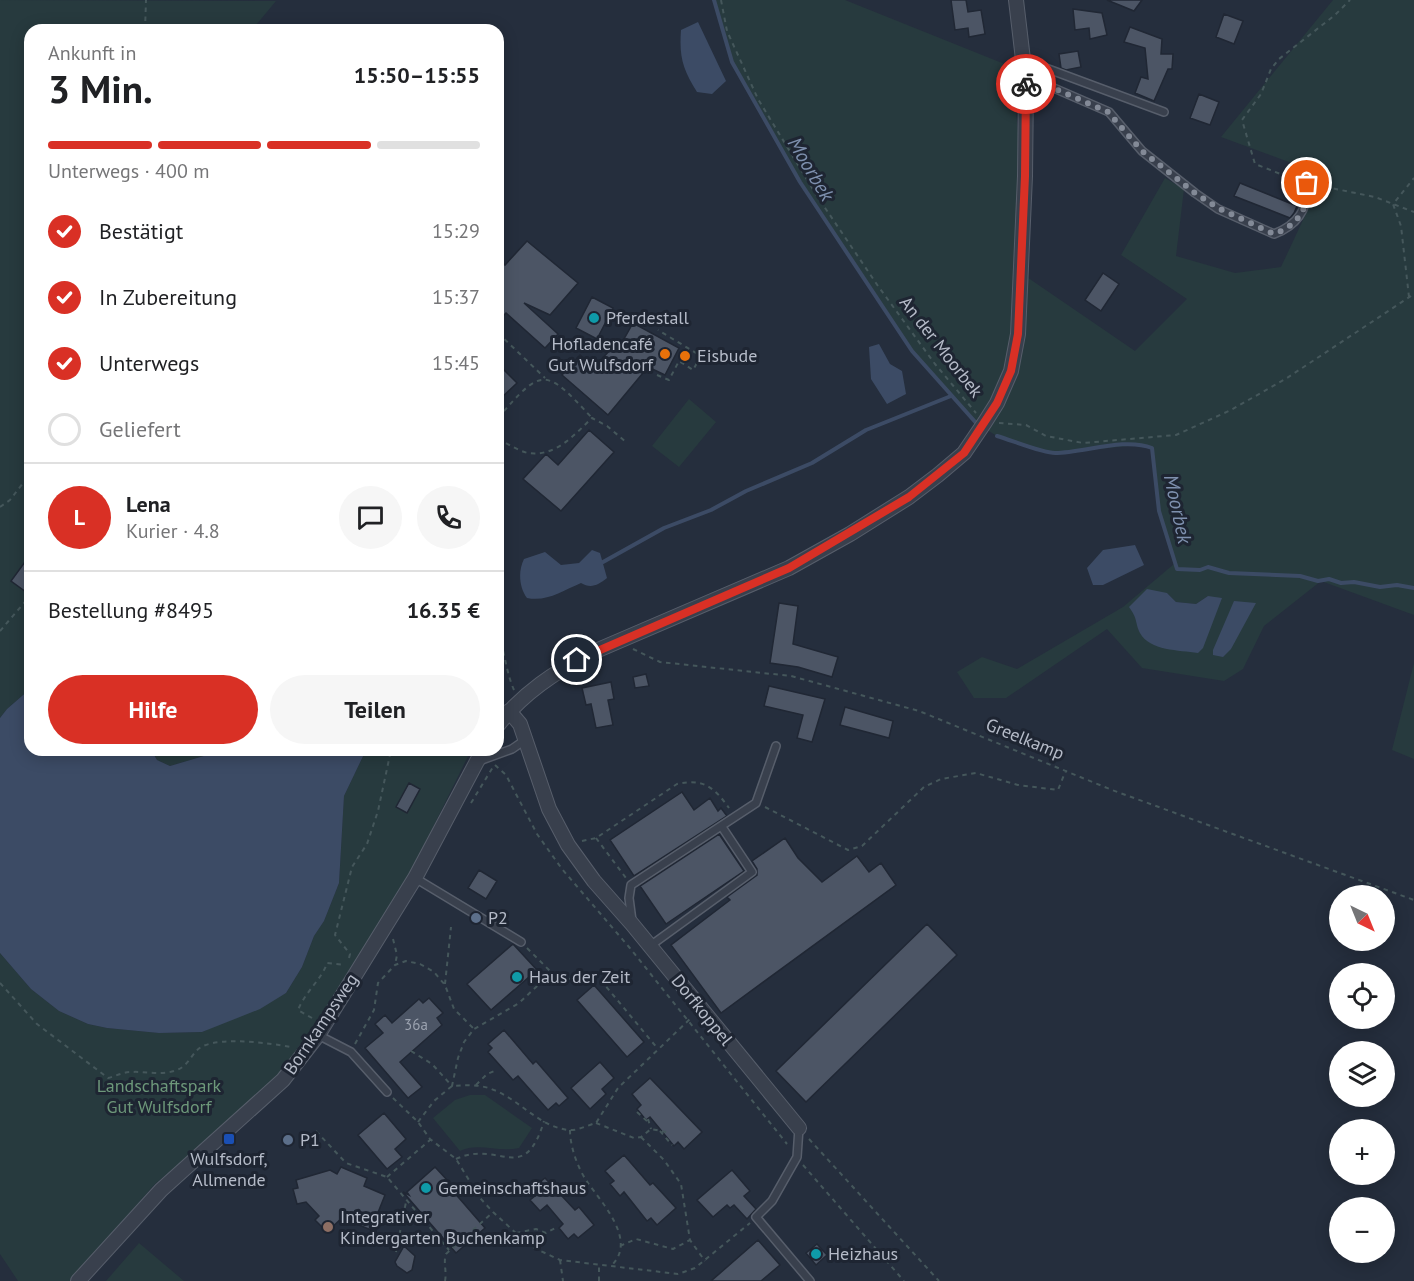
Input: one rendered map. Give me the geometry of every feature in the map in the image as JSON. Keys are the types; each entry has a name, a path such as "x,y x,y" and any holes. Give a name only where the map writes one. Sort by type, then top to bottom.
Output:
{"street":[{"path":"504,718 514,706 564,668 617,642 789,568 850,534 909,497 964,453 997,403 1011,371 1018,334 1025,176 1025,69 1016,0"},
{"name":"Dorfkoppel","path":"514,706 549,809 568,845 594,881 799,1128"},
{"name":"Bornkampsweg","path":"78,1281 156,1196 283,1080 318,1035 415,878 480,756"}],"lane":[{"path":"1025,69 1164,112"},
{"path":"1025,69 1108,112 1142,151 1195,193 1218,208 1274,234 1291,228 1308,197 1307,183"},
{"path":"504,751 512,749 525,740"},
{"path":"632,924 629,898 631,885 756,803 776,746"},
{"path":"650,946 752,872 722,827"},
{"path":"415,878 521,942"},
{"path":"318,1035 351,1052 387,1092"},
{"path":"799,1128 797,1157 772,1201 756,1217 810,1281"}],"path":[{"path":"145,24 146,0"},
{"name":"An der Moorbek","path":"721,0 727,31 758,99 817,196 878,286 935,364 985,422 1026,424 1046,436 1083,443 1176,435 1231,410 1287,378 1414,294"},
{"path":"1350,0 1335,15 1279,58 1271,69 1262,94 1242,120 1255,164 1282,176 1375,197 1414,212"},
{"path":"1392,204 1414,178"},
{"path":"1392,204 1401,226 1409,297"},
{"path":"657,375 669,380 679,361 693,370 701,356 658,330"},
{"path":"504,339 544,378 553,381 592,418 607,426 626,442"},
{"path":"504,411 525,387 544,378"},
{"path":"504,442 526,453 540,453 566,443 592,418"},
{"path":"0,507 10,500 24,482"},
{"path":"0,631 24,604"},
{"name":"Greelkamp","path":"617,642 660,662 791,676 919,711 1113,790 1414,900"},
{"path":"504,649 514,706"},
{"path":"314,1020 298,1010 304,995 325,969 327,963 346,965 350,954 335,935 352,867 367,844 378,811 390,756"},
{"path":"495,765 506,775 537,834 562,869 629,947 797,1157 904,1281"},
{"path":"756,803 848,850 862,846 924,787 941,779 976,773 1018,785 1058,790 1066,770"},
{"path":"568,845 596,838 677,784 690,781 708,784 721,797 735,817"},
{"path":"596,838 631,885"},
{"path":"445,985 451,927"},
{"path":"392,935 397,955 395,965"},
{"path":"521,942 559,980 589,973 599,978 658,1049"},
{"path":"351,1052 374,1010 378,984 395,965 406,961 420,964 434,972 445,985 454,1009 474,1029"},
{"path":"452,1086 464,1042 474,1029 519,1002 551,973"},
{"path":"0,983 37,1024 108,1078 129,1072 176,1071 190,1062 204,1045 270,1043 296,1048"},
{"path":"418,1122 434,1101 452,1086 476,1085 494,1090 543,1121 570,1130 596,1123 602,1118 618,1088 700,1008"},
{"path":"411,1052 432,1064 452,1086"},
{"path":"476,1085 487,1074 497,1070"},
{"path":"387,1092 418,1122 430,1140 456,1159 480,1198 493,1212 530,1246 560,1260 678,1274 695,1268 705,1261 756,1217"},
{"path":"637,1112 649,1123"},
{"path":"648,1119 651,1129"},
{"path":"456,1159 471,1153 517,1157 529,1152 538,1138 543,1121"},
{"path":"596,1123 620,1134 641,1137 664,1160 681,1184 690,1240 705,1261"},
{"path":"799,1128 939,1281"},
{"path":"641,1137 651,1129"},
{"path":"651,1129 666,1132"},
{"path":"570,1130 570,1142 586,1182 600,1198 616,1226 620,1246 617,1260 610,1266"},
{"path":"316,1131 346,1163 387,1177 449,1250"},
{"path":"660,1131 672,1145"},
{"path":"387,1177 430,1140"},
{"path":"396,1252 406,1202"},
{"path":"445,1281 444,1261 449,1250 493,1212"},
{"path":"516,1233 536,1228 546,1233 556,1227"},
{"path":"620,1246 636,1239 673,1249 690,1240"},
{"path":"560,1260 563,1281"},
{"path":"599,1265 599,1281"},
{"path":"678,1274 678,1281"}],"green space":[{"path":"0,0 276,1 257,24 24,24 24,694 0,718"},
{"path":"714,0 845,0 1012,67 1024,198 1021,273 1135,351 1187,299 1121,255 1165,178 1184,189 1176,256 1235,273 1281,267 1324,175 1221,137 1333,0 1414,0 1414,615 1321,581 1264,626 1243,669 1224,681 1142,668 1107,629 1006,698 974,698 957,672 982,657 1017,669 1123,607 1174,564 1159,511 1153,450 1149,446 1137,445 1061,453 1046,452 997,436 977,424 912,351 779,147 732,62","holes":["1167,593 1176,602 1196,604 1208,596 1174,649 1162,647 1139,631 1137,617"]},
{"path":"689,399 716,422 679,467 652,446"},
{"path":"1414,663 1414,759 1392,750"},
{"path":"155,756 204,756 170,766 157,760"},
{"name":"Landschaftspark Gut Wulfsdorf","path":"363,756 468,756 409,876 296,1055 262,1094 155,1184 70,1281 18,1281 0,1254 0,953 31,989 59,1011 88,1024 159,1033 202,1032 286,993 302,967 339,883 344,796"},
{"path":"470,1095 485,1095 532,1128 519,1148 474,1147 460,1151 433,1118 455,1100"},
{"path":"139,1243 184,1281 106,1281"}],"water":[{"path":"698,22 726,81 712,94 697,92 688,77 681,56 681,30"},
{"path":"879,344 890,364 902,371 906,394 887,404 871,379 869,347"},
{"path":"1135,545 1144,565 1103,585 1093,585 1087,568 1103,550"},
{"path":"592,550 600,553 607,578 591,586 581,583 548,597 527,598 520,579 524,559 545,552 561,565 579,563"},
{"path":"1147,589 1167,593 1176,602 1196,604 1208,596 1222,598 1203,648 1198,653 1166,649 1151,643 1140,633 1129,607"},
{"path":"1234,601 1256,603 1231,649 1223,657 1213,655 1213,650"},
{"path":"24,694 24,756 155,756 157,760 170,766 204,756 363,756 344,796 339,883 302,967 286,993 260,1009 202,1032 159,1033 88,1024 59,1011 31,989 0,953 0,718"}],"building":[{"path":"951,0 966,0 968,12 981,10 985,34 969,37 968,28 955,30"},
{"path":"1107,0 1142,0 1134,11"},
{"path":"1073,9 1102,13 1107,35 1090,39 1089,28 1075,30"},
{"path":"1224,14 1243,21 1234,44 1216,37"},
{"path":"1130,27 1162,39 1161,54 1173,54 1172,69 1168,69 1154,101 1135,93 1141,77 1148,79 1145,48 1124,42"},
{"path":"1078,51 1081,67 1066,70 1061,68 1059,54"},
{"path":"1199,94 1219,102 1210,125 1190,118"},
{"path":"1240,183 1297,206 1294,213 1290,218 1234,196"},
{"path":"527,241 578,283 550,315 524,303 558,334 545,348 506,313 504,315 505,265"},
{"path":"1103,273 1119,284 1101,311 1085,300"},
{"name":"Pferdestall","path":"592,297 613,308 597,339 576,328"},
{"path":"633,323 679,348 665,375 648,367 608,415 562,375 580,355 594,367 614,346 620,346"},
{"path":"504,370 517,383 504,395"},
{"path":"589,430 614,452 561,511 523,479 546,454 558,465"},
{"path":"24,563 24,591 11,581"},
{"path":"779,603 798,606 793,644 838,657 832,677 798,667 770,663"},
{"path":"646,674 649,686 635,688 633,677"},
{"path":"611,682 614,699 608,700 613,725 596,728 591,704 586,705 582,688"},
{"path":"769,686 825,699 812,742 797,738 803,715 764,706"},
{"path":"845,707 893,721 889,738 840,725"},
{"path":"409,783 420,789 407,813 396,807"},
{"path":"682,792 694,810 710,798 718,811 721,808 727,816 634,876 610,840"},
{"path":"719,834 744,871 666,924 640,886"},
{"path":"785,838 798,858 822,882 857,856 869,872 881,863 896,885 721,1013 671,945 730,900 727,897 757,875 757,869 752,861"},
{"path":"479,870 497,881 486,899 468,888"},
{"path":"927,924 957,955 806,1102 776,1071"},
{"name":"Haus der Zeit","path":"513,944 537,970 491,1010 467,984"},
{"path":"594,985 644,1042 627,1057 577,1000"},
{"path":"429,998 443,1013 437,1018 442,1025 400,1062 422,1087 408,1098 365,1048 383,1033 375,1024 385,1015 392,1023 419,999 423,1003"},
{"path":"504,1030 533,1064 536,1061 568,1098 559,1106 556,1103 548,1110 518,1076 513,1080 488,1052 492,1048 488,1044"},
{"path":"600,1062 614,1078 602,1089 606,1094 590,1109 571,1088"},
{"path":"650,1078 702,1132 684,1149 678,1142 674,1146 650,1117 646,1120 637,1109 641,1105 632,1094"},
{"path":"384,1113 406,1139 395,1149 402,1157 387,1169 358,1135"},
{"path":"624,1155 650,1185 653,1183 676,1208 657,1225 651,1218 647,1221 624,1192 620,1196 610,1184 614,1181 605,1171"},
{"path":"341,1167 367,1178 364,1186 385,1195 371,1230 342,1218 327,1232 315,1220 319,1216 306,1202 297,1204 293,1189 298,1188 296,1180 330,1170 337,1174"},
{"path":"435,1167 485,1228 456,1253 403,1192 409,1195 407,1192"},
{"path":"732,1170 750,1191 744,1196 756,1209 747,1219 734,1205 730,1208 727,1205 713,1217 697,1200"},
{"path":"545,1178 575,1210 579,1207 594,1225 578,1238 574,1234 568,1239 559,1228 563,1224 547,1205 540,1211 530,1200 535,1196 530,1190"},
{"path":"758,1240 780,1265 761,1281 711,1281"},
{"name":"Heizhaus","path":"817,1244 827,1255 816,1265 806,1253"},
{"path":"404,1246 415,1256 412,1270 407,1273 395,1262"}],"waterway":[{"name":"Moorbek","path":"714,0 732,62 800,182 912,351 977,424"},
{"path":"603,562 664,528 711,510 746,491 812,463 866,430 951,396"},
{"name":"Moorbek","path":"997,436 1055,453 1129,444 1152,448 1159,511 1177,569 1200,570 1208,567 1229,573 1300,576 1318,581 1329,579 1341,583 1354,582 1380,587 1397,585 1414,588"}],"way so far":[{"path":"1026,84 1026,76 1108,112 1142,151 1158,164 1195,193 1254,227 1274,234 1291,228 1308,197 1307,183"}],"place":[{"name":"Pferdestall","path":"594,318"},
{"name":"Hofladencafé Gut Wulfsdorf","path":"665,354"},
{"name":"Eisbude","path":"685,356"},
{"name":"P2","path":"476,918"},
{"name":"Haus der Zeit","path":"517,977"},
{"name":"Wulfsdorf, Allmende","path":"229,1139"},
{"name":"P1","path":"288,1140"},
{"name":"Gemeinschaftshaus","path":"426,1188"},
{"name":"Integrativer Kindergarten Buchenkamp","path":"328,1227"},
{"name":"Heizhaus","path":"816,1254"}],"route":[{"path":"577,660 789,568 850,534 909,497 964,453 997,403 1011,371 1018,334 1025,176 1026,84"}]}
